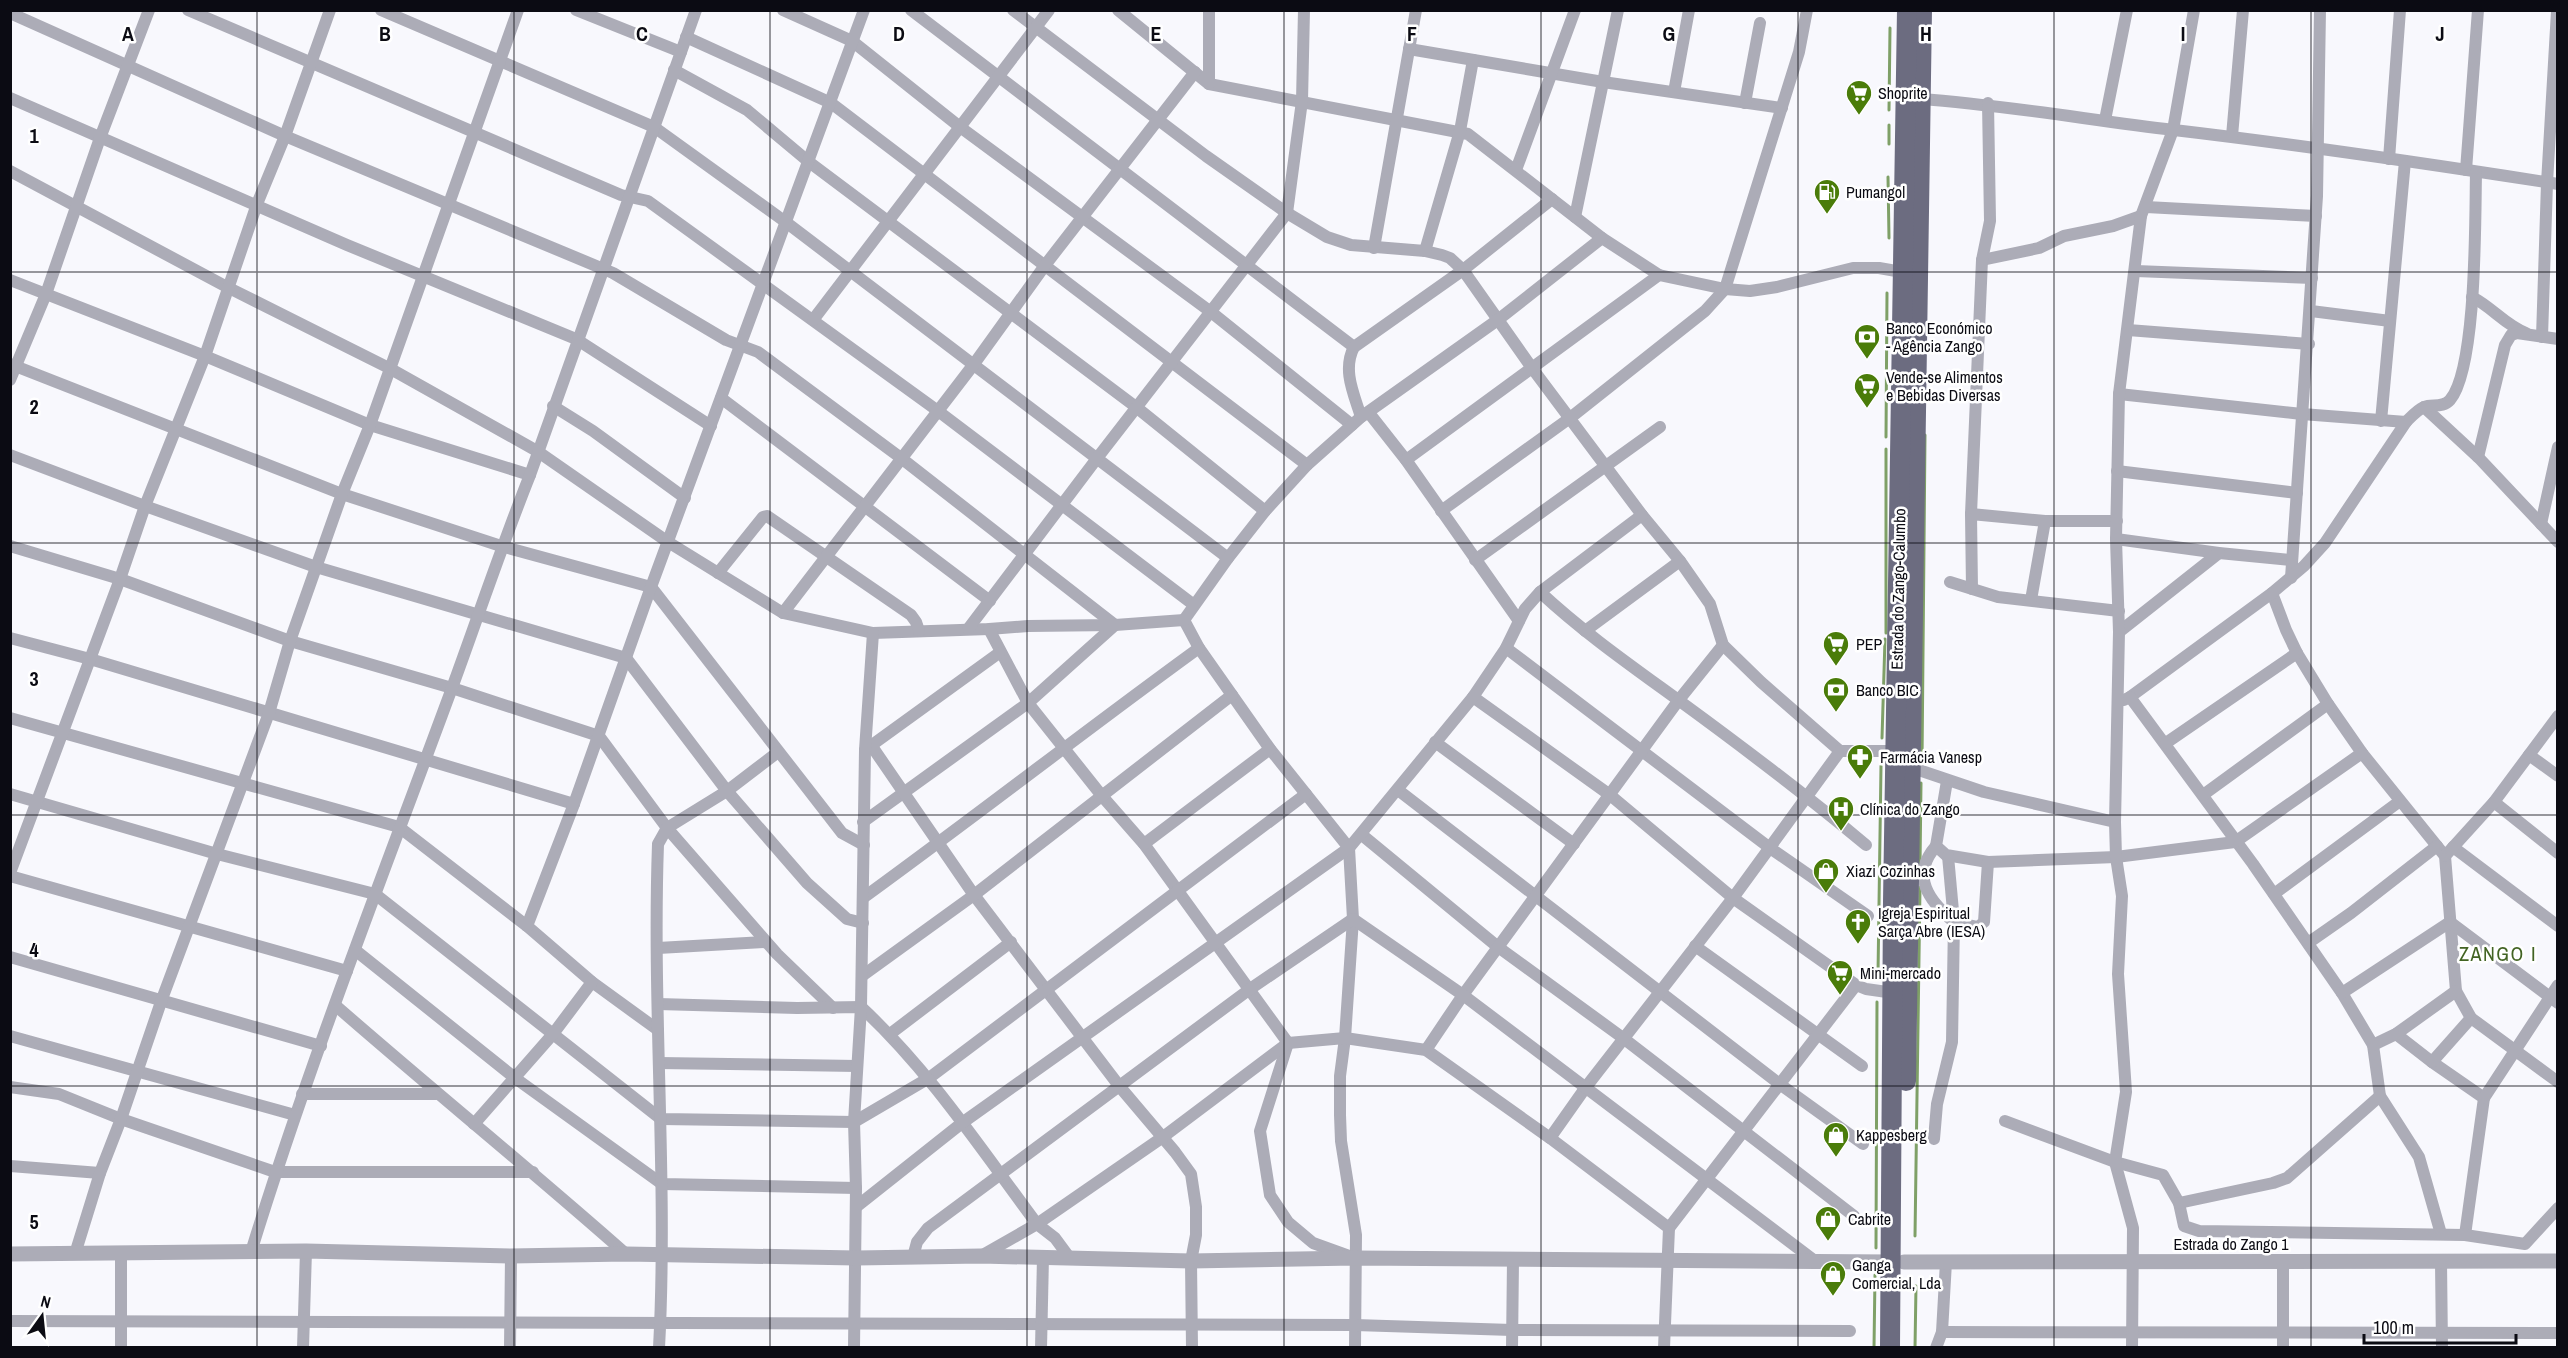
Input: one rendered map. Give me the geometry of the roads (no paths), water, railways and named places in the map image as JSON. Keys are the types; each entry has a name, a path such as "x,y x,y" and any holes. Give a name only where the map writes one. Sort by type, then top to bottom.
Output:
{"main road":[{"name":"Estrada do Zango-Calumbo","path":"1904,1347 1898,1262 1893,903 1907,10"},
{"name":"Estrada do Zango-Calumbo","path":"1890,1347 1898,1262 1910,767 1922,10"}],"street":[{"path":"10,380 13,365 46,294 75,206 149,10"},
{"path":"188,10 621,195 648,201 938,411 1194,605"},
{"path":"330,10 227,287 205,356 145,506 10,874 347,971"},
{"path":"381,10 654,127 787,223 1228,558"},
{"path":"75,1254 100,1173 122,1119 162,999 191,927 269,713 290,641 316,567 370,425 518,10"},
{"path":"576,10 681,52"},
{"path":"251,1252 302,1094 452,688 501,546 530,475 576,339 696,10"},
{"path":"783,10 852,41 960,127 1210,312 1360,418 1406,460 1519,621"},
{"path":"527,926 574,804 651,587 765,284 864,10"},
{"path":"910,10 1354,347"},
{"path":"1013,10 1206,156 1287,213 1328,237 1351,245 1425,251 1450,258 1500,319 1532,368 1642,515 1680,561 1710,604 1724,645 1761,682 1840,751 1896,751"},
{"path":"813,320 1000,78 1049,10"},
{"path":"1118,10 1209,84 1460,130 1602,238 1659,275 1725,289 1750,291 1777,287 1852,268 1873,267 1902,272"},
{"path":"1209,10 1209,84"},
{"path":"968,629 1287,213 1302,100 1304,10"},
{"path":"1374,248 1416,10"},
{"path":"1516,171 1554,74 1575,10"},
{"path":"1575,217 1618,10"},
{"path":"1674,93 1689,10"},
{"path":"1441,511 1570,418 1705,312 1725,289 1799,52 1807,10"},
{"path":"2105,120 2127,10"},
{"path":"2132,1347 2133,1228 2115,1162 2126,1092 2119,984 2122,896 2116,856 2115,822 2119,632 2116,521 2120,394 2144,212 2173,130 2194,10"},
{"path":"2232,136 2243,10"},
{"path":"2291,578 2309,344 2316,216 2320,10"},
{"path":"2390,159 2400,10"},
{"path":"2117,703 2130,698 2291,578 2325,543 2406,422 2424,407 2445,405 2450,400 2462,375 2472,297 2471,171 2478,10"},
{"path":"2536,336 2552,183 2557,11 2550,10"},
{"path":"10,13 285,136 621,277 742,346 758,352 901,458 1115,625"},
{"path":"1745,103 1760,23"},
{"path":"686,37 831,102 1307,465"},
{"path":"1409,48 1603,82 1782,108"},
{"path":"1425,251 1460,130 1473,60"},
{"path":"674,70 747,110 809,162 1137,407 1265,511"},
{"path":"783,613 974,364 1082,216 1195,72"},
{"path":"10,98 422,276 576,339 711,426"},
{"path":"1920,99 1988,103 2552,183"},
{"path":"1972,589 1971,514 1982,260 1990,221 1988,103"},
{"path":"2381,421 2405,161"},
{"path":"10,171 227,287 389,368 537,451 668,542 783,613 873,633 1029,626 1115,625 1184,620"},
{"path":"1360,418 1348,371 1349,357 1354,347 1462,270 1552,199"},
{"path":"1982,260 2039,248 2064,236 2113,226 2144,212 2316,216"},
{"path":"1184,620 1265,511 1307,465 1360,418 1500,319 1602,238"},
{"path":"2136,271 2312,278"},
{"path":"1406,460 1659,275"},
{"path":"10,280 205,356 370,425 530,475"},
{"path":"2472,297 2499,314 2515,329 2536,336"},
{"path":"2311,311 2390,321"},
{"path":"2128,330 2309,344"},
{"path":"2478,457 2505,345 2511,335 2517,333 2558,339"},
{"path":"13,365 342,494 501,546 651,587 842,833 864,845"},
{"path":"2120,394 2302,414 2406,422"},
{"path":"721,398 990,601"},
{"path":"553,406 593,431 685,498"},
{"path":"2424,407 2478,457 2558,542"},
{"path":"1475,560 1660,427"},
{"path":"2541,524 2558,447"},
{"path":"10,455 316,567 626,658 727,790 807,882 847,919 863,922"},
{"path":"2117,471 2297,493"},
{"path":"1971,514 2045,521 2116,521"},
{"path":"856,1207 962,1123 1350,848 1473,697 1506,648 1525,609 1540,592 1642,515"},
{"path":"718,573 763,517 767,516 911,615 919,631"},
{"path":"2031,600 2045,521"},
{"path":"2116,539 2219,554 2291,560"},
{"path":"10,546 120,579 290,641 452,688 599,736 667,828 766,942 833,1008"},
{"path":"2119,632 2219,554"},
{"path":"1585,631 1680,561"},
{"path":"1950,582 1998,597 2119,611"},
{"path":"1540,592 1585,631 1806,795 1866,845"},
{"path":"2272,593 2297,653 2328,704 2361,753 2400,801 2445,850 2558,926"},
{"path":"1184,620 1199,648 1270,749 1350,848 1353,920 1345,1038 1340,1076 1341,1142 1356,1236 1355,1347"},
{"path":"863,822 1028,702 1115,625"},
{"path":"989,629 999,653 1028,702 1102,796 1144,844 1288,1043"},
{"path":"854,1347 856,1188 854,1122 862,976 863,822 873,633"},
{"path":"10,638 90,659 574,804"},
{"path":"1426,1050 1463,995 1678,701 1724,645"},
{"path":"863,898 1199,648"},
{"path":"1506,648 1770,848 1868,916"},
{"path":"868,748 999,653"},
{"path":"2166,743 2297,653"},
{"path":"862,976 974,895 1232,695"},
{"path":"1473,697 1610,795 1733,898 1856,985 1894,993"},
{"path":"2130,698 2166,743 2274,894 2342,993 2373,1045 2380,1096 2419,1157 2440,1234"},
{"path":"2203,795 2328,704"},
{"path":"2308,943 2445,850 2494,802 2558,716"},
{"path":"10,718 399,828 527,926 592,982 658,1030"},
{"path":"1435,742 1574,844"},
{"path":"868,748 904,794 974,895 1120,1087 1181,1159 1193,1180 1196,1235 1191,1261 1192,1347"},
{"path":"1144,844 1270,749"},
{"path":"1550,1138 1623,1038 1733,898 1840,751"},
{"path":"659,1347 663,1254 658,1030 658,844 667,828 727,790 778,752"},
{"path":"1936,846 1948,856 1988,862 2116,856 2235,842 2361,753"},
{"path":"2529,754 2558,776"},
{"path":"1910,767 1947,781 2115,822"},
{"path":"1947,781 1936,846 1925,864 1925,886 1929,898 1954,922 1978,927 1984,922 1988,862"},
{"path":"1398,790 1781,1085 1863,1144"},
{"path":"10,794 217,854 375,894 661,1119 854,1122 929,1078 1305,794"},
{"path":"2274,894 2400,801"},
{"path":"2494,802 2558,853"},
{"path":"1362,836 1498,947 1623,1038 1854,1216"},
{"path":"2445,850 2456,991 2471,1018 2558,1082"},
{"path":"1934,1139 1937,1104 1952,1042 1954,922 1948,856"},
{"path":"913,1257 917,1242 928,1228 1250,989 1353,920"},
{"path":"1353,920 1463,995 1815,1261"},
{"path":"2342,993 2450,922"},
{"path":"2450,922 2553,1000"},
{"path":"658,948 766,942"},
{"path":"890,1034 1011,942"},
{"path":"1695,946 1862,1066"},
{"path":"355,950 515,1078 662,1184 856,1188"},
{"path":"10,957 321,1046"},
{"path":"474,1124 553,1034 592,982"},
{"path":"1664,1347 1669,1228 1856,985"},
{"path":"2465,1235 2484,1098 2515,1049 2553,1000 2558,985"},
{"path":"2373,1045 2396,1034 2456,991"},
{"path":"658,1004 861,1007 890,1034 929,1078 1037,1224 1055,1238 1069,1257"},
{"path":"335,1005 436,1094 533,1172 626,1254"},
{"path":"2432,1062 2471,1018"},
{"path":"2396,1034 2484,1098"},
{"path":"10,1036 295,1115"},
{"path":"981,1256 1037,1224 1163,1137 1288,1043 1345,1038 1426,1050 1550,1138 1669,1228"},
{"path":"1288,1043 1260,1131 1270,1195 1288,1221 1313,1243 1355,1258"},
{"path":"659,1063 857,1066"},
{"path":"10,1087 59,1094 122,1119 276,1172 533,1172"},
{"path":"302,1094 436,1094"},
{"path":"2179,1203 2287,1178 2380,1096"},
{"path":"2006,1121 2115,1162 2163,1175 2179,1203 2184,1226 2199,1231 2440,1234 2465,1235 2525,1244"},
{"path":"10,1166 100,1173"},
{"path":"2525,1261 2525,1244 2558,1208"},
{"path":"303,1347 306,1251"},
{"name":"Estrada do Zango 1","path":"10,1254 306,1251 511,1256 626,1254 856,1258 981,1256 1191,1261 1355,1258 1898,1262 2558,1261"},
{"path":"121,1254 121,1347"},
{"path":"510,1347 511,1256"},
{"path":"1041,1347 1043,1257"},
{"path":"1512,1347 1513,1260"},
{"path":"1936,1347 1942,1332 1946,1262"},
{"path":"2283,1262 2283,1347"},
{"path":"2441,1262 2442,1347"},
{"path":"10,1321 1355,1325 1512,1330 1850,1331"},
{"path":"1942,1332 2558,1333"}],"waterway":[{"path":"1889,110 1890,28"},
{"path":"1889,125 1889,144"},
{"path":"1888,177 1889,238"},
{"path":"1886,437 1887,293"},
{"path":"1922,763 1925,435"},
{"path":"1886,449 1886,633"},
{"path":"1882,738 1885,639"},
{"path":"1878,974 1881,766"},
{"path":"1920,865 1921,783"},
{"path":"1915,1236 1920,887"},
{"path":"1876,1248 1877,1002"},
{"path":"1874,1348 1875,1275"},
{"path":"1915,1348 1916,1286"}],"place":[{"name":"Shoprite","path":"1859,116"},
{"name":"Pumangol","path":"1827,215"},
{"name":"Banco Económico - Agência Zango","path":"1867,360"},
{"name":"Vende-se Alimentos e Bebidas Diversas","path":"1867,409"},
{"name":"PEP","path":"1836,667"},
{"name":"Banco BIC","path":"1836,713"},
{"name":"Farmácia Vanesp","path":"1860,780"},
{"name":"Clínica do Zango","path":"1841,832"},
{"name":"Xiazi Cozinhas","path":"1826,894"},
{"name":"Igreja Espiritual Sarça Abre (IESA)","path":"1858,945"},
{"name":"Mini-mercado","path":"1840,996"},
{"name":"Kappesberg","path":"1836,1158"},
{"name":"Cabrite","path":"1828,1242"},
{"name":"Ganga Comercial, Lda","path":"1833,1297"}],"district":[{"name":"ZANGO I","path":"2498,954"}]}
